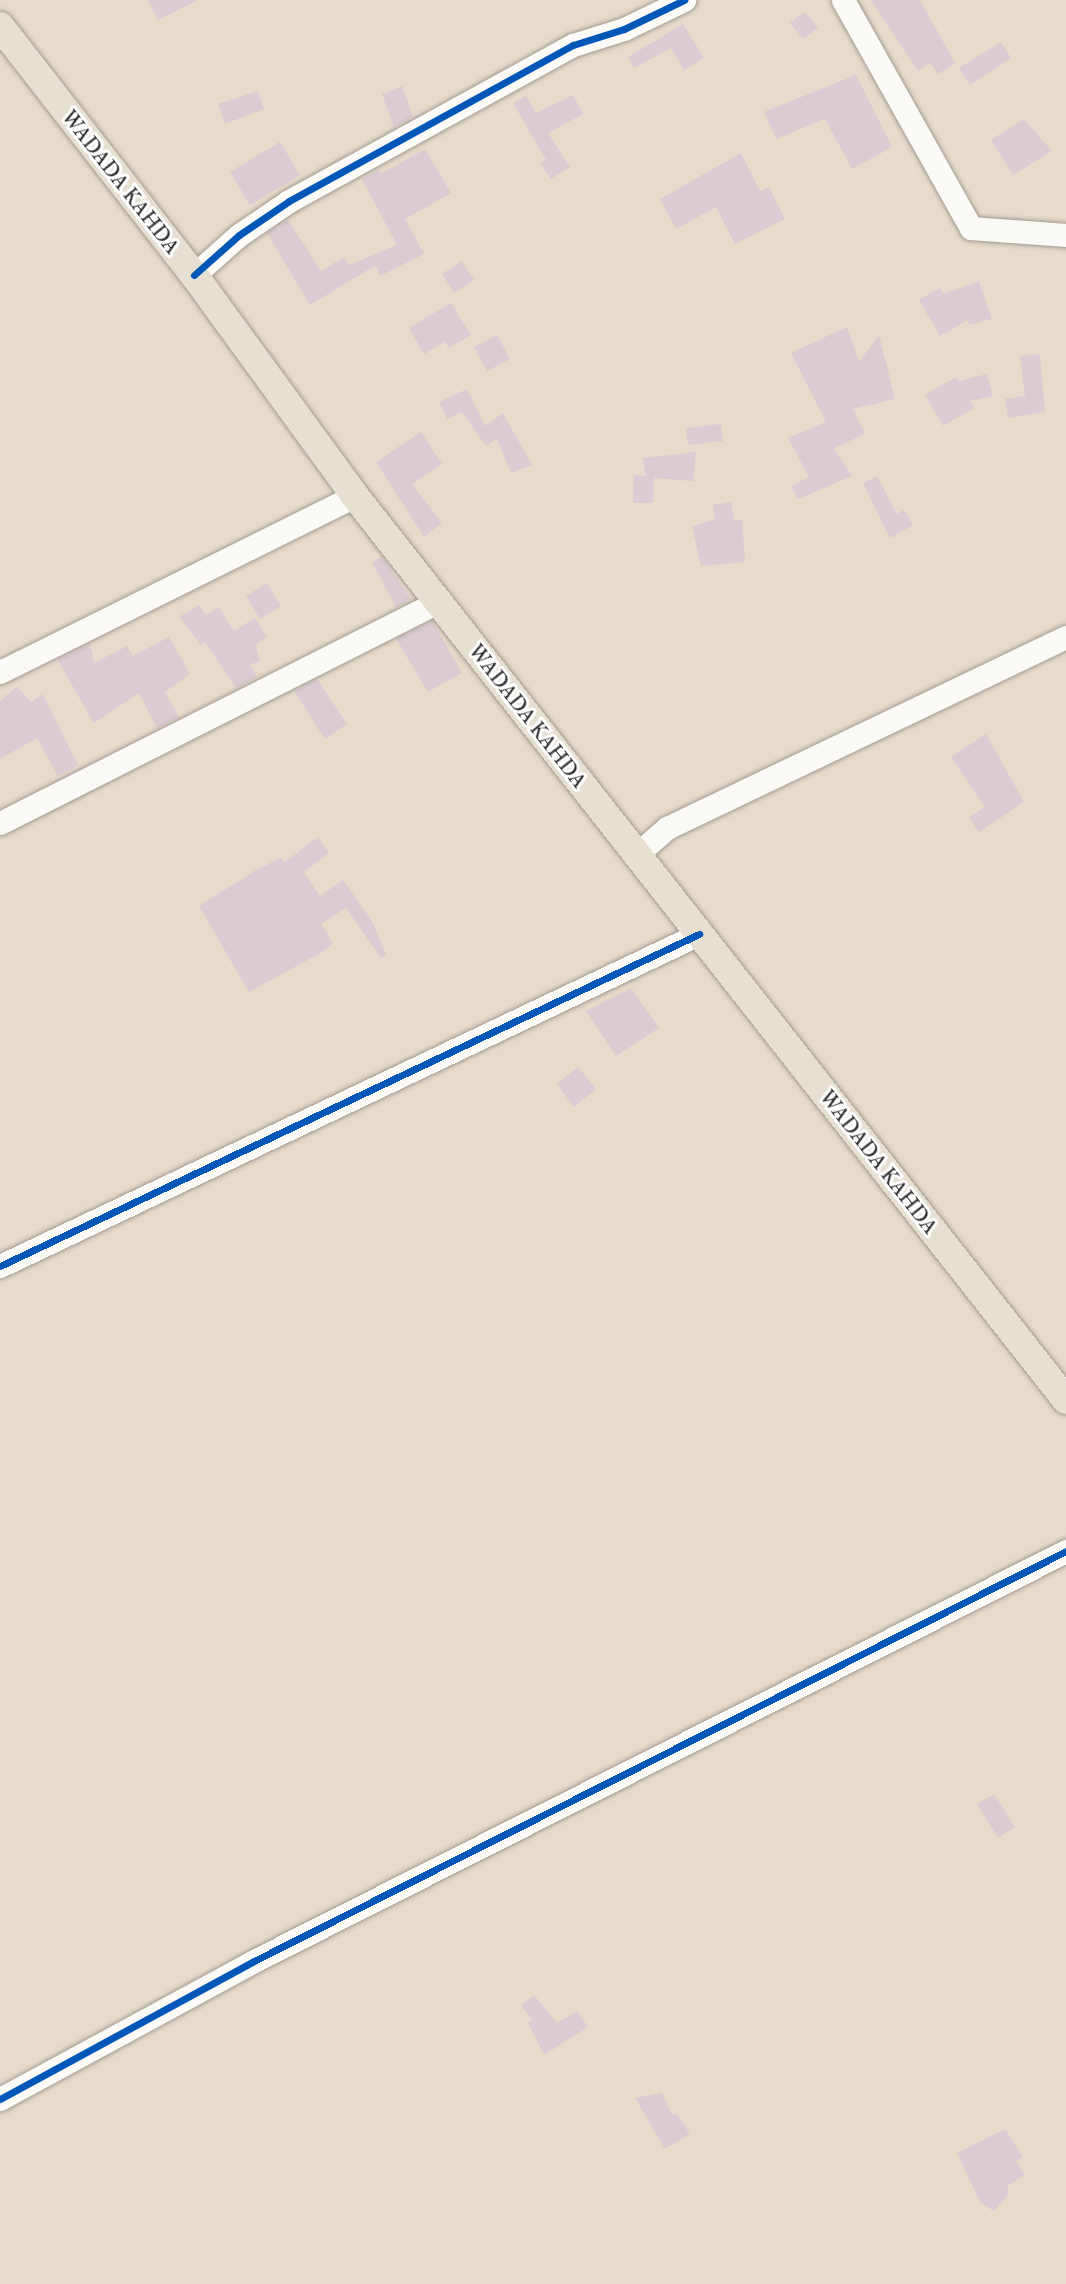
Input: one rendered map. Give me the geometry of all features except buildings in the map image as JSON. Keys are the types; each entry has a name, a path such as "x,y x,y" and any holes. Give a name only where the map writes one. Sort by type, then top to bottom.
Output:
{"main road":[{"name":"WADADA KAHDA","path":"0,26 194,275 355,496 1066,1400"}],"street":[{"path":"194,275 239,235 289,201 573,45 624,29 684,0"},
{"path":"843,0 971,228 1066,235"},
{"path":"0,672 355,496"},
{"path":"0,823 438,602"},
{"path":"637,854 667,828 1066,637"},
{"path":"0,1266 699,933"},
{"path":"0,2099 254,1961 1066,1551"}],"cycle path":[{"path":"194,275 239,235 289,201 573,45 624,29 684,0"},
{"path":"0,1266 699,934"},
{"path":"0,2099 254,1961 1066,1551"}]}
